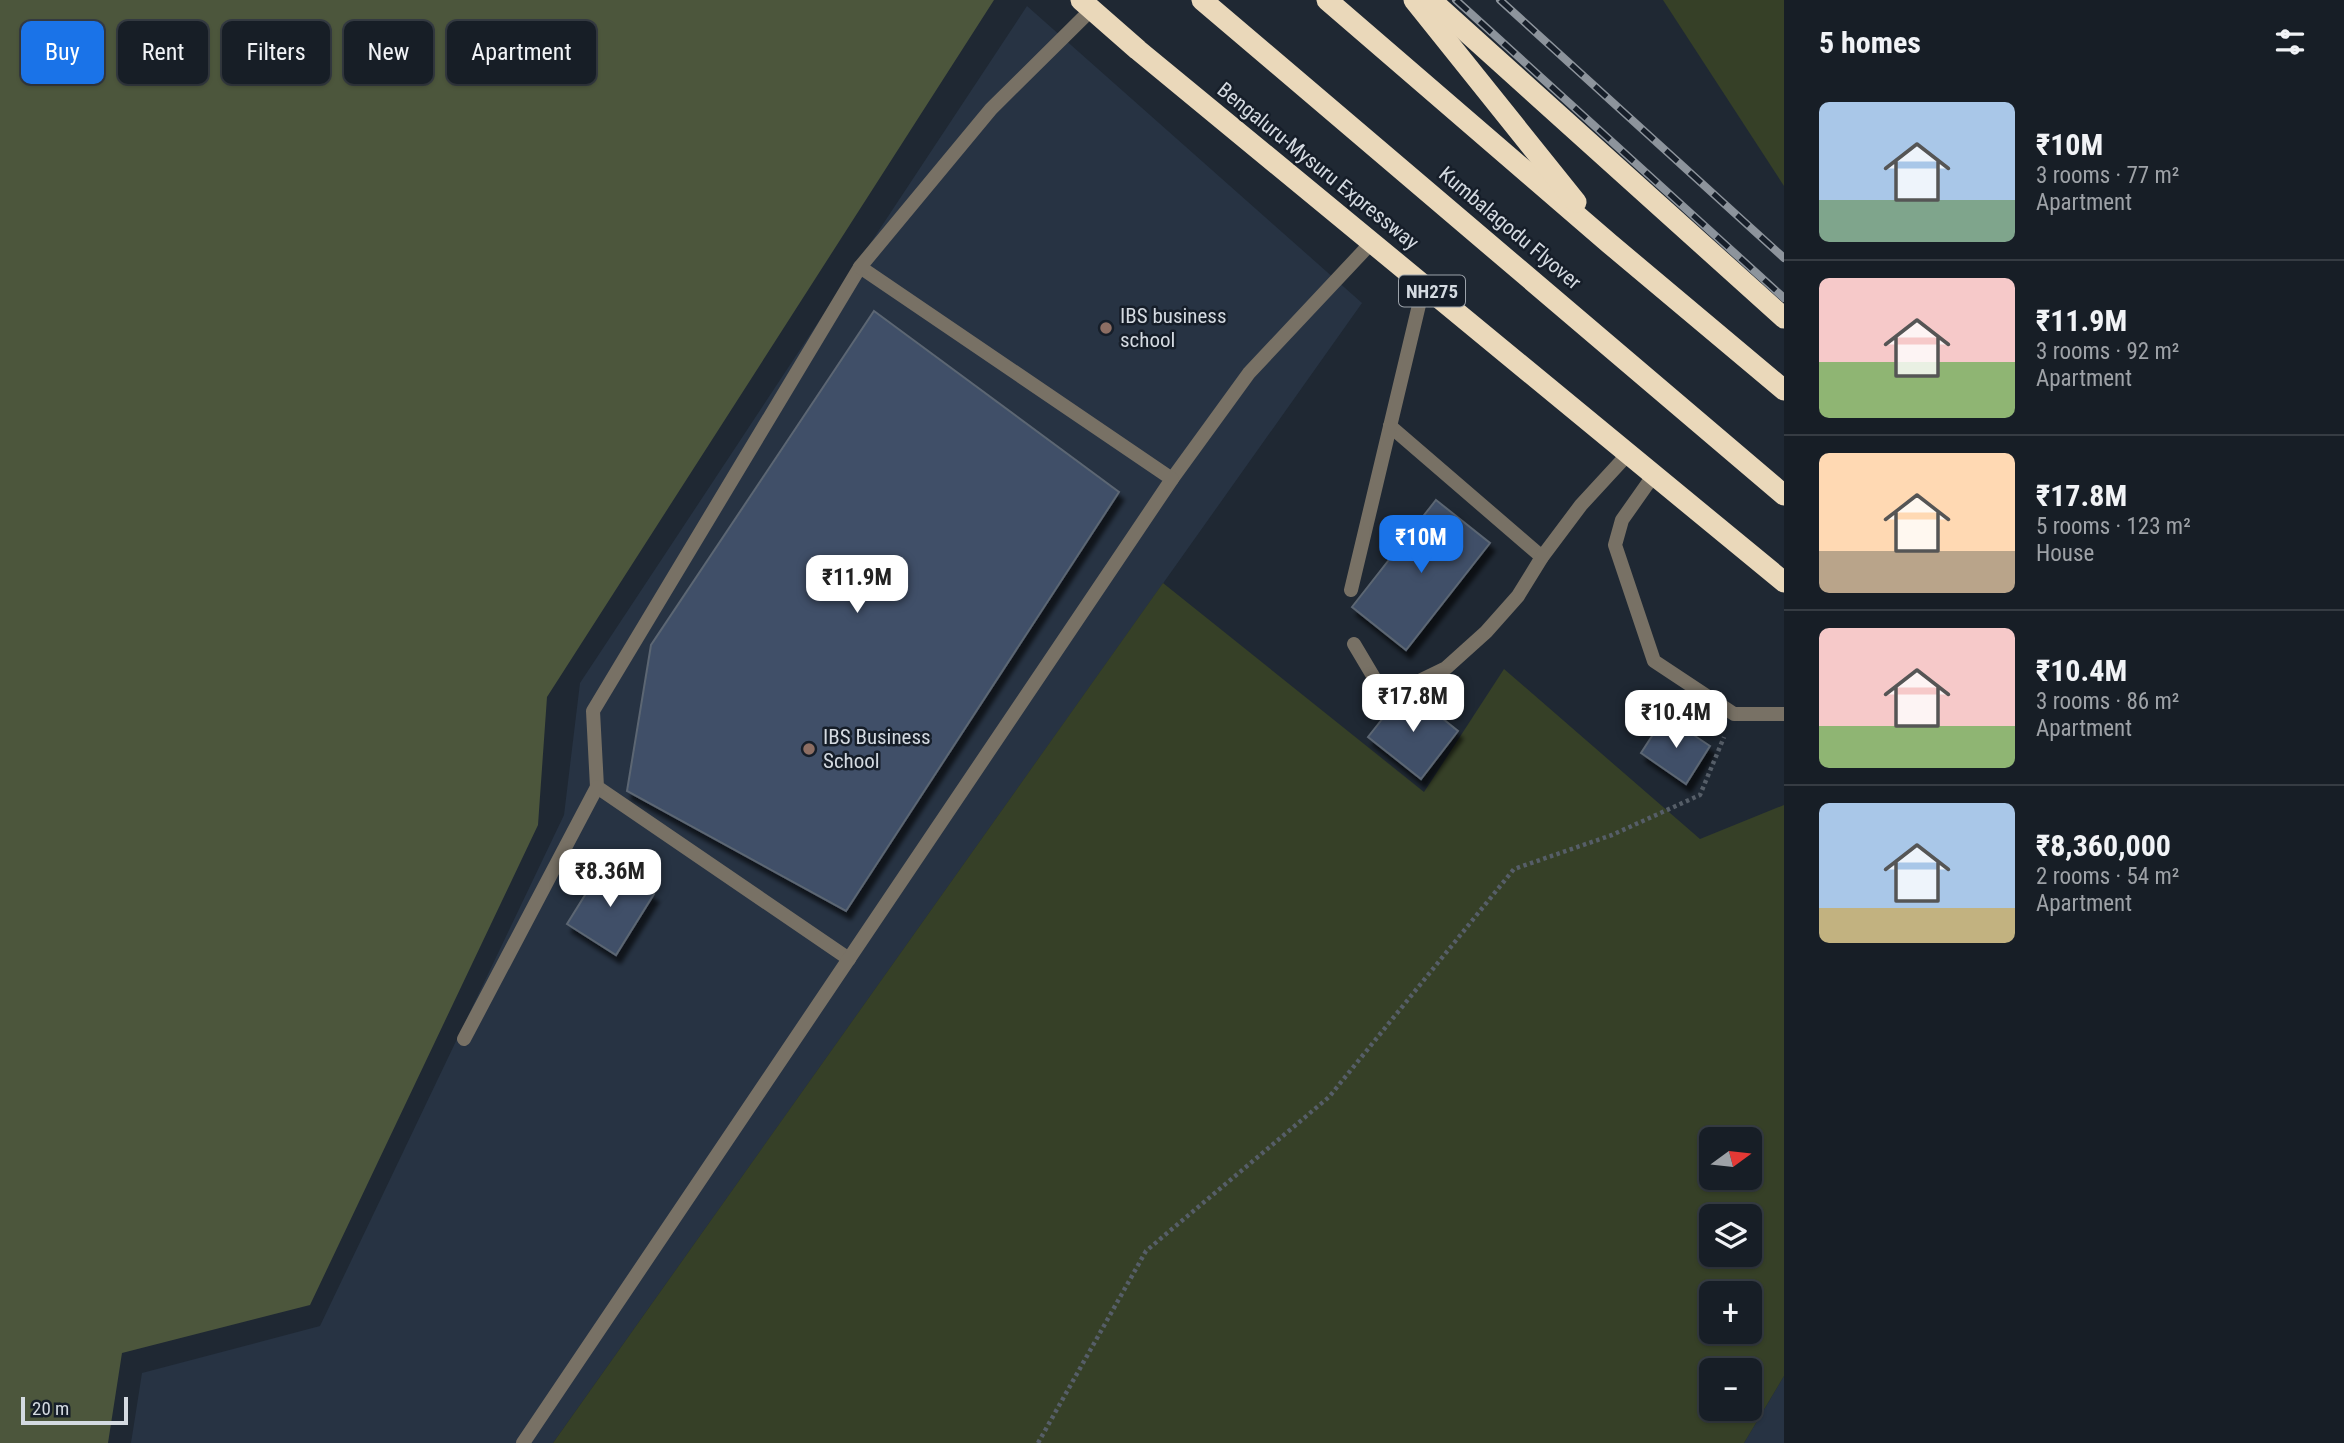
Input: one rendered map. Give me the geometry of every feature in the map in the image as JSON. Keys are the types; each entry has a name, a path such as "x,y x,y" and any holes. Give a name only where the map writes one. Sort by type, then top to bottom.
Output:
{"highway":[{"name":"Kumbalagodu Flyover","path":"1202,0 1784,495"},
{"path":"1327,0 1784,390"},
{"path":"1414,0 1610,244"},
{"path":"1431,0 1784,318"},
{"name":"Bengaluru-Mysuru Expressway","path":"1087,5 1138,50 1784,582"}],"lane":[{"path":"464,1039 597,787 593,711 860,267 991,109 1087,5"},
{"path":"523,1443 1172,480 1249,373 1372,242"},
{"path":"860,267 1172,480"},
{"path":"1351,590 1424,284"},
{"path":"1390,426 1542,557"},
{"path":"1354,644 1377,681 1409,686 1446,668 1486,632 1518,596 1542,557 1581,505 1628,454"},
{"path":"1654,477 1622,520 1615,545 1654,661 1734,714 1784,714"},
{"path":"597,787 849,959"}],"path":[{"path":"1038,1443 1146,1251 1329,1097 1514,869 1612,835 1700,795 1734,714"}],"shaded area":[{"name":"IBS Business School","path":"1027,6 1362,303 553,1443 131,1443 142,1373 320,1326 564,815 580,683"},
{"path":"1784,1376 1784,1443 1744,1443 1757,1421 1762,1421 1762,1413"}],"green space":[{"path":"0,0 994,0 547,697 538,825 310,1305 122,1353 108,1443 0,1443"},
{"path":"1663,0 1784,0 1784,186"},
{"path":"1163,583 1424,792 1504,669 1700,839 1784,805 1784,1376 1762,1413 1762,1358 1699,1358 1699,1421 1757,1421 1744,1443 553,1443"}],"building":[{"name":"IBS Business School","path":"874,311 1119,492 846,911 627,791 651,645"},
{"path":"1436,500 1490,543 1406,650 1352,607"},
{"path":"1406,689 1458,731 1421,779 1368,737"},
{"path":"1665,716 1710,746 1686,784 1641,753"},
{"path":"605,863 654,894 616,955 567,924"}],"railway":[{"path":"1456,0 1784,298"},
{"path":"1500,0 1784,258"}],"place":[{"name":"IBS business school","path":"1106,328"},
{"name":"IBS Business School","path":"809,749"}]}
